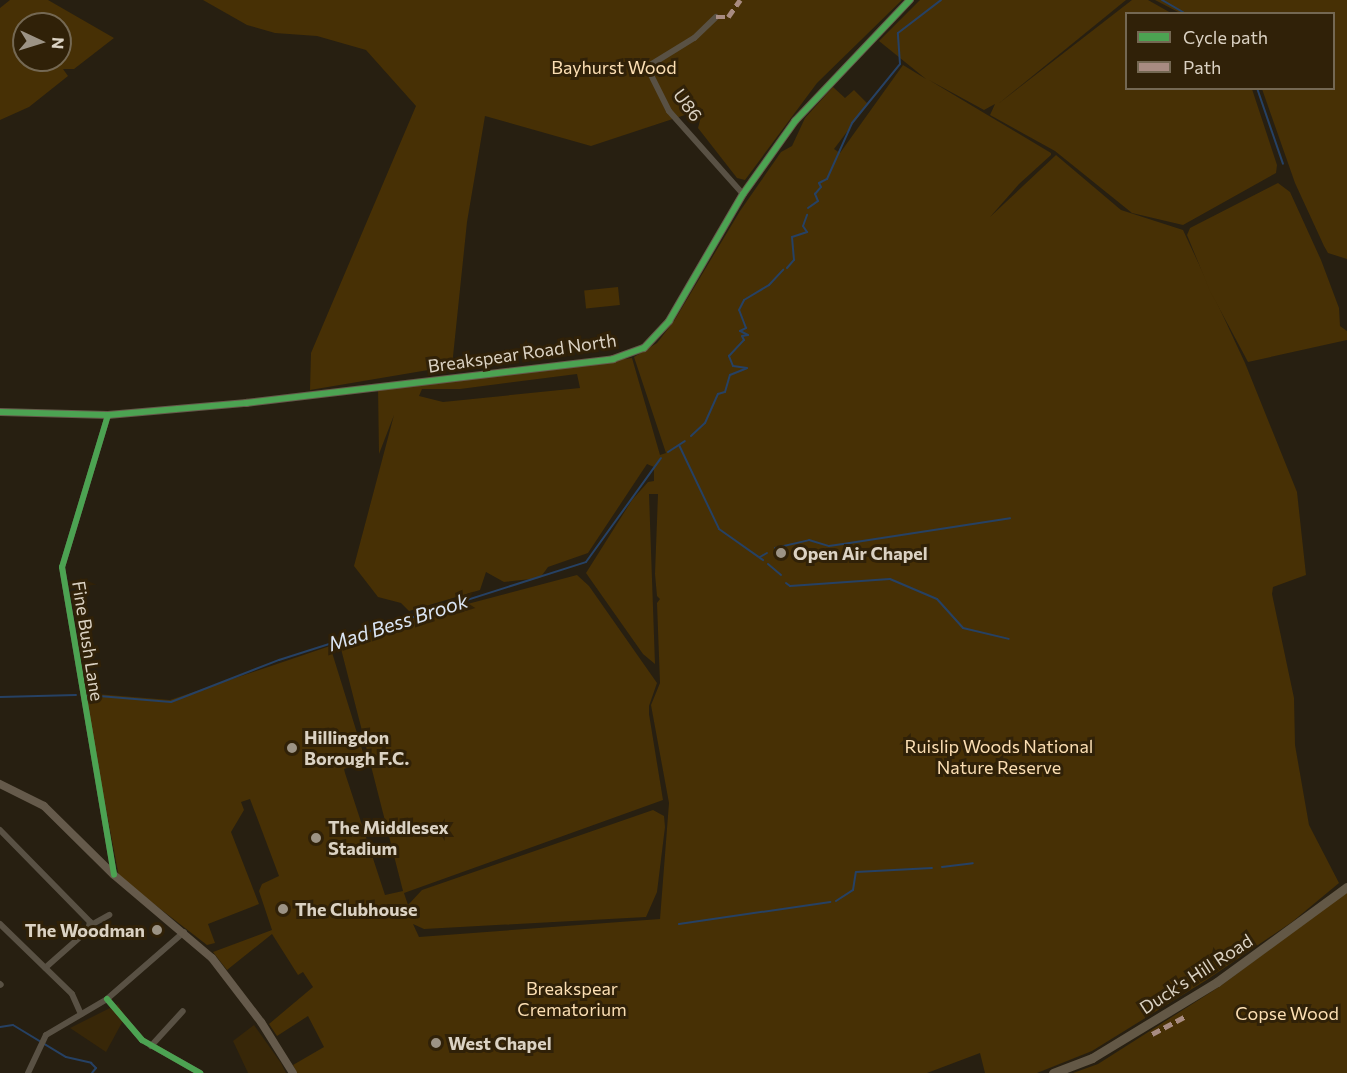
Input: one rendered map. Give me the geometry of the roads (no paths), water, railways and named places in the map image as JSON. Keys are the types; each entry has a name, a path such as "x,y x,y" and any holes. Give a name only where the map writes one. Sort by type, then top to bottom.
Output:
{"main road":[{"name":"Duck's Hill Road","path":"1053,1073 1092,1058 1217,982 1347,887"}],"street":[{"name":"Breakspear Road North","path":"0,412 108,415 443,380 613,358 639,350 654,341 669,321 743,194 817,95 910,0"},
{"name":"U86","path":"716,17 694,38 647,67 669,111 743,194"},
{"name":"Fine Bush Lane","path":"108,415 62,567 114,875"},
{"path":"0,784 44,806 114,875 184,932 232,983 293,1073"},
{"path":"0,830 88,917 90,925"},
{"path":"45,968 90,925 109,915"},
{"path":"0,924 72,994 81,1014"},
{"path":"28,1073 43,1039 107,999 184,932"},
{"path":"107,999 134,1032 151,1046 200,1073"},
{"path":"151,1046 183,1011"}],"waterway":[{"name":"Mad Bess Brook","path":"808,208 818,201 815,194 821,187 819,183 827,179 852,123 900,64 898,33 941,0"},
{"name":"Mad Bess Brook","path":"1162,0 1183,12"},
{"name":"Mad Bess Brook","path":"1258,90 1283,164"},
{"name":"Mad Bess Brook","path":"787,268 794,260 792,237 807,232 803,226 807,215"},
{"name":"Mad Bess Brook","path":"691,436 705,423 718,394 725,392 730,375 747,368 733,366 729,356 744,340 742,336 748,335 740,331 746,328 739,310 744,300 769,285 783,270"},
{"name":"Mad Bess Brook","path":"668,452 685,441"},
{"path":"679,445 719,529 763,560"},
{"name":"Mad Bess Brook","path":"87,695 171,702 279,660 586,562 661,458"},
{"path":"775,548 809,540 829,546 1010,518"},
{"path":"760,557 767,553"},
{"path":"768,564 781,575"},
{"path":"786,583 790,586 890,579 937,599 963,628 1009,639"},
{"name":"Mad Bess Brook","path":"0,697 76,695"},
{"path":"942,867 973,863"},
{"path":"836,901 853,890 856,872 932,868"},
{"path":"679,924 830,902"},
{"path":"0,1027 13,1025 66,1057 91,1063 96,1068 92,1073"}],"place":[{"name":"Open Air Chapel","path":"781,553"},
{"name":"Hillingdon Borough F.C.","path":"292,748"},
{"name":"The Middlesex Stadium","path":"316,838"},
{"name":"The Clubhouse","path":"283,909"},
{"name":"The Woodman","path":"157,930"},
{"name":"West Chapel","path":"436,1043"}],"park label":[{"name":"Bayhurst Wood","path":"614,67"},
{"name":"Ruislip Woods National Nature Reserve","path":"999,757"},
{"name":"Breakspear Crematorium","path":"572,999"},
{"name":"Copse Wood","path":"1287,1013"}]}
